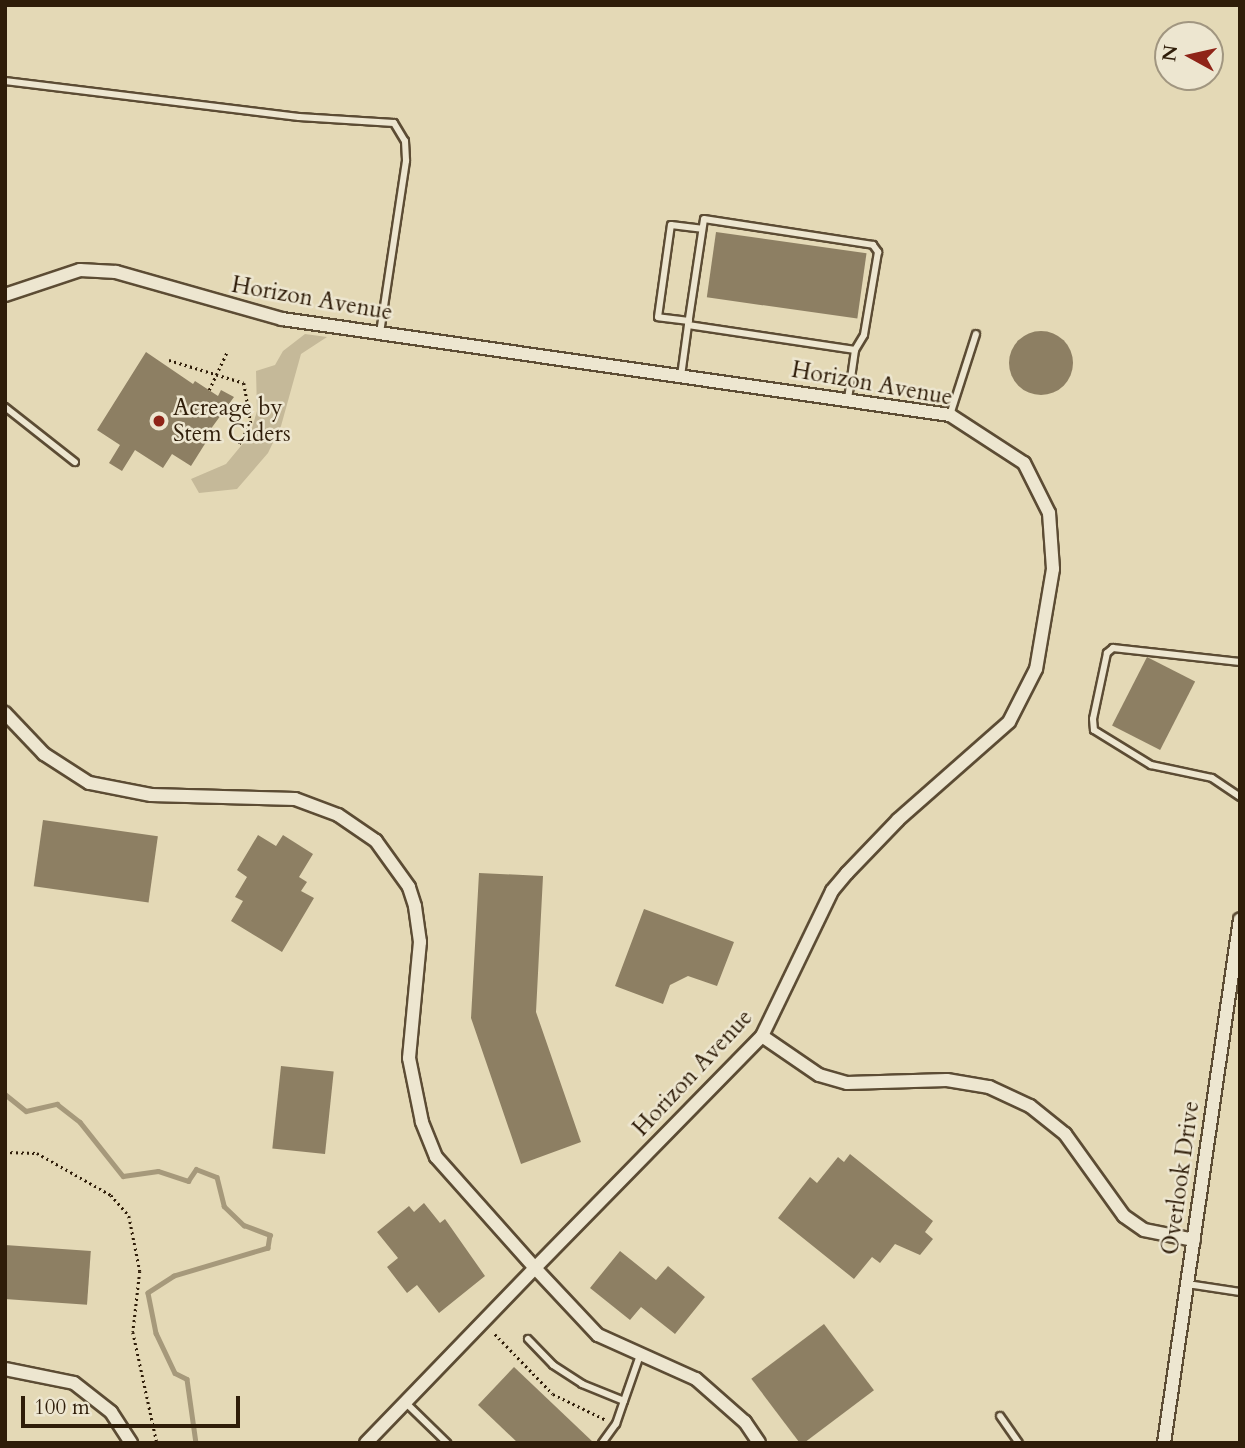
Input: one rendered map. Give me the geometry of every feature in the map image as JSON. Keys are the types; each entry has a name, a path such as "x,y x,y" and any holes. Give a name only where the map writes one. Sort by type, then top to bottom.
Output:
{"street":[{"name":"Horizon Avenue","path":"5,295 80,270 116,272 253,314 950,415 1024,463 1049,513 1053,569 1037,669 1009,722 898,820 832,891 762,1036 366,1443"},
{"path":"5,713 44,754 89,783 151,795 295,799 338,815 376,841 409,887 416,914 420,942 409,1058 422,1122 436,1157 598,1335 706,1385 759,1443"},
{"name":"Overlook Drive","path":"1164,1443 1240,919"},
{"path":"762,1036 818,1075 847,1083 947,1080 989,1087 1030,1106 1065,1134 1124,1216 1144,1230 1194,1240"},
{"path":"5,1369 74,1383 111,1412 131,1443"}],"lane":[{"path":"5,81 299,117 394,123 405,141 406,161 380,333"},
{"path":"681,376 704,219 873,245 878,252 864,335 855,350 848,399"},
{"path":"702,229 671,225 657,317 855,350"},
{"path":"950,415 976,334"},
{"path":"5,407 75,462"},
{"path":"1240,662 1113,648 1107,653 1093,719 1094,730 1151,765 1212,778 1240,797"},
{"path":"1188,1284 1240,1292"},
{"path":"528,1339 553,1365 582,1384 624,1401"},
{"path":"602,1443 617,1424 641,1353"},
{"path":"404,1401 447,1443"},
{"path":"1000,1416 1019,1443"}],"path":[{"path":"209,390 220,374 227,352"},
{"path":"169,360 244,383 251,423 239,445"},
{"path":"5,1152 37,1153 111,1195 129,1216 140,1271 133,1332 156,1443"},
{"path":"495,1335 553,1394 606,1420"}],"shaded area":[{"path":"305,334 327,337 301,354 281,426 268,453 237,489 199,493 191,479 226,464 250,435 257,411 256,371 275,365 283,351"}],"building":[{"path":"716,232 867,253 857,319 707,297"},
{"path":"1041,331 1059,337 1067,345 1073,363 1067,381 1059,389 1041,395 1023,389 1015,381 1009,363 1015,345 1023,337"},
{"name":"Acreage by Stem Ciders","path":"146,352 193,384 195,381 218,396 221,390 234,397 205,437 208,439 191,466 172,454 163,468 135,450 122,471 109,463 120,445 97,430"},
{"path":"1147,657 1195,682 1160,750 1112,726"},
{"path":"43,820 158,836 149,902 34,886"},
{"path":"258,835 276,846 283,835 313,854 299,877 307,882 301,891 314,898 282,952 231,921 243,901 235,897 247,877 237,870"},
{"path":"479,873 543,876 536,1012 581,1142 521,1164 471,1018"},
{"path":"644,909 734,942 717,986 688,976 670,985 663,1004 615,986"},
{"path":"281,1066 334,1072 325,1154 272,1149"},
{"path":"850,1154 933,1221 925,1232 933,1239 920,1255 895,1244 880,1263 872,1257 854,1279 778,1218 810,1177 817,1183 838,1157 844,1162"},
{"path":"424,1203 440,1223 445,1219 485,1276 439,1313 417,1285 407,1293 387,1267 398,1258 377,1232 409,1206 414,1212"},
{"path":"5,1245 91,1251 87,1305 5,1299"},
{"path":"620,1251 656,1280 668,1266 705,1297 675,1334 641,1307 630,1320 590,1288"},
{"path":"824,1324 874,1390 804,1443 800,1443 751,1379"},
{"path":"514,1367 594,1443 518,1443 478,1405"}],"waterway":[{"path":"5,1094 26,1111 57,1104 80,1122 123,1176 158,1171 188,1181 196,1169 217,1177 224,1206 244,1225 270,1235 268,1248 174,1276 148,1293 156,1333 175,1373 187,1379 196,1443"}],"place":[{"name":"Acreage by Stem Ciders","path":"159,421"}]}
